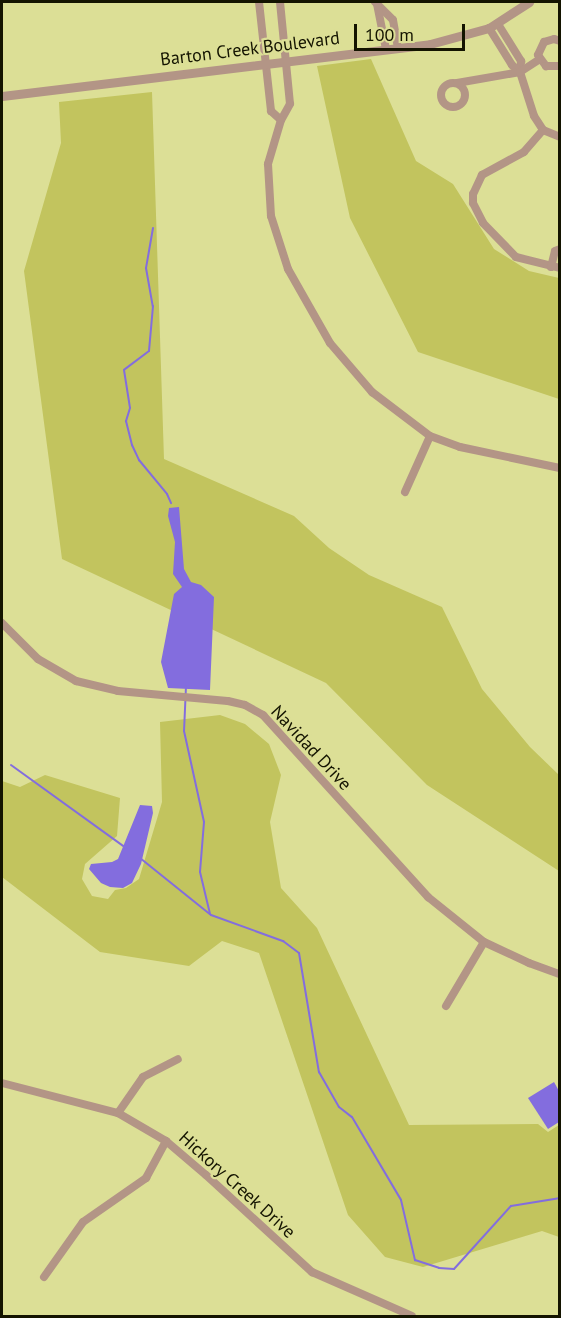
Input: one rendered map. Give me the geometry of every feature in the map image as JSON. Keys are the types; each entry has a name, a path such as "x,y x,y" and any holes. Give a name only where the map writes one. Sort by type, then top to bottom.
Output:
{"street":[{"path":"259,2 271,111 281,120"},
{"path":"280,2 288,61 290,104 281,120 270,152 267,176 276,236 288,269 330,343 349,368 383,401 430,436 476,451 560,468"},
{"name":"Barton Creek Boulevard","path":"2,96 430,44 493,26 529,2"},
{"path":"376,3 393,20 398,48"},
{"path":"376,3 386,49"},
{"path":"493,26 521,61 520,72 534,116 543,130 560,137"},
{"path":"493,26 504,54 520,72"},
{"path":"560,40 544,42 539,50 540,59 550,67 560,66"},
{"path":"504,54 513,49"},
{"path":"457,83 520,72 540,59"},
{"path":"543,130 524,152 482,175 474,194 473,203 483,223 516,257 555,267 555,251 560,249"},
{"path":"405,492 430,436"},
{"name":"Navidad Drive","path":"2,623 38,659 76,681 136,693 228,701 245,705 263,716 428,897 484,942 529,963 560,974"},
{"path":"446,1006 484,942"},
{"path":"118,1113 143,1077 178,1059"},
{"name":"Hickory Creek Drive","path":"2,1083 118,1113 166,1142 206,1175 312,1272 412,1317"},
{"path":"44,1277 83,1222 146,1178 166,1142"}],"shaded area":[{"path":"371,59 416,161 453,184 494,249 529,271 559,278 559,399 418,352 350,218 317,66"},
{"path":"152,92 164,459 294,516 329,548 369,575 442,607 482,689 530,747 559,775 559,871 427,785 326,683 62,559 24,271 61,143 59,102"},
{"path":"179,507 184,569 191,582 201,585 214,597 210,690 168,688 161,662 174,594 182,587 173,574 175,542 168,516 169,508"},
{"path":"220,715 245,724 269,744 281,775 270,822 281,888 317,928 409,1125 538,1124 548,1132 559,1125 559,1237 542,1231 423,1267 385,1257 348,1215 259,953 222,941 189,966 100,952 2,877 2,781 20,787 45,775 120,798 117,836 85,864 82,879 92,896 108,899 115,890 126,888 139,879 162,802 160,722"},
{"path":"140,805 152,806 153,813 141,864 132,883 123,888 110,887 101,883 89,869 91,864 112,862 118,859"},
{"path":"554,1082 559,1091 559,1122 548,1129 528,1098"}],"waterway":[{"path":"153,228 146,268 153,306 149,351 124,370 130,408 126,421 132,445 139,460 167,494 171,503"},
{"path":"186,686 184,731 204,822 200,872 210,914"},
{"path":"11,765 126,848"},
{"path":"140,858 211,915 283,941 299,953 319,1072 339,1107 352,1117 401,1200 415,1260 439,1268 454,1269 511,1206 560,1198"}]}
